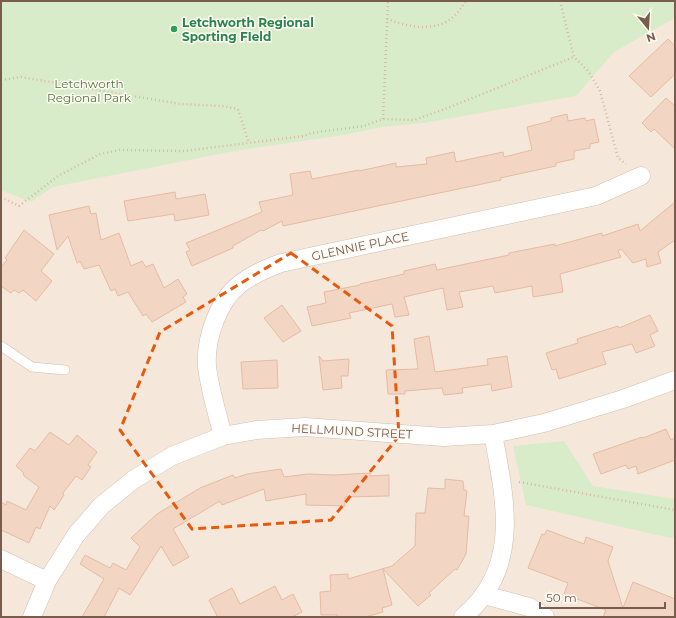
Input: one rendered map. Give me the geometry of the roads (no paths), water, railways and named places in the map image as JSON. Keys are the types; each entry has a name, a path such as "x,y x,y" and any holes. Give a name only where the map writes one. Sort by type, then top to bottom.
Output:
{"street":[{"name":"GLENNIE PLACE","path":"223,436 207,367 208,347 213,326 220,309 239,284 258,272 281,263 596,196 641,176"},
{"name":"HELLMUND STREET","path":"32,617 48,581 76,535 101,506 133,480 172,456 223,436 256,430 305,427 444,437 493,434 544,423 623,399 675,380"},
{"path":"463,617 484,595 494,578 505,542 505,517 501,479 493,434"},
{"path":"1,559 48,581"},
{"path":"484,595 529,607 545,617"}],"lane":[{"path":"1,346 32,367 66,370"}],"place":[{"name":"Letchworth Regional Sporting FIeld","path":"174,29"}],"park label":[{"name":"Letchworth Regional Park","path":"89,90"}]}
